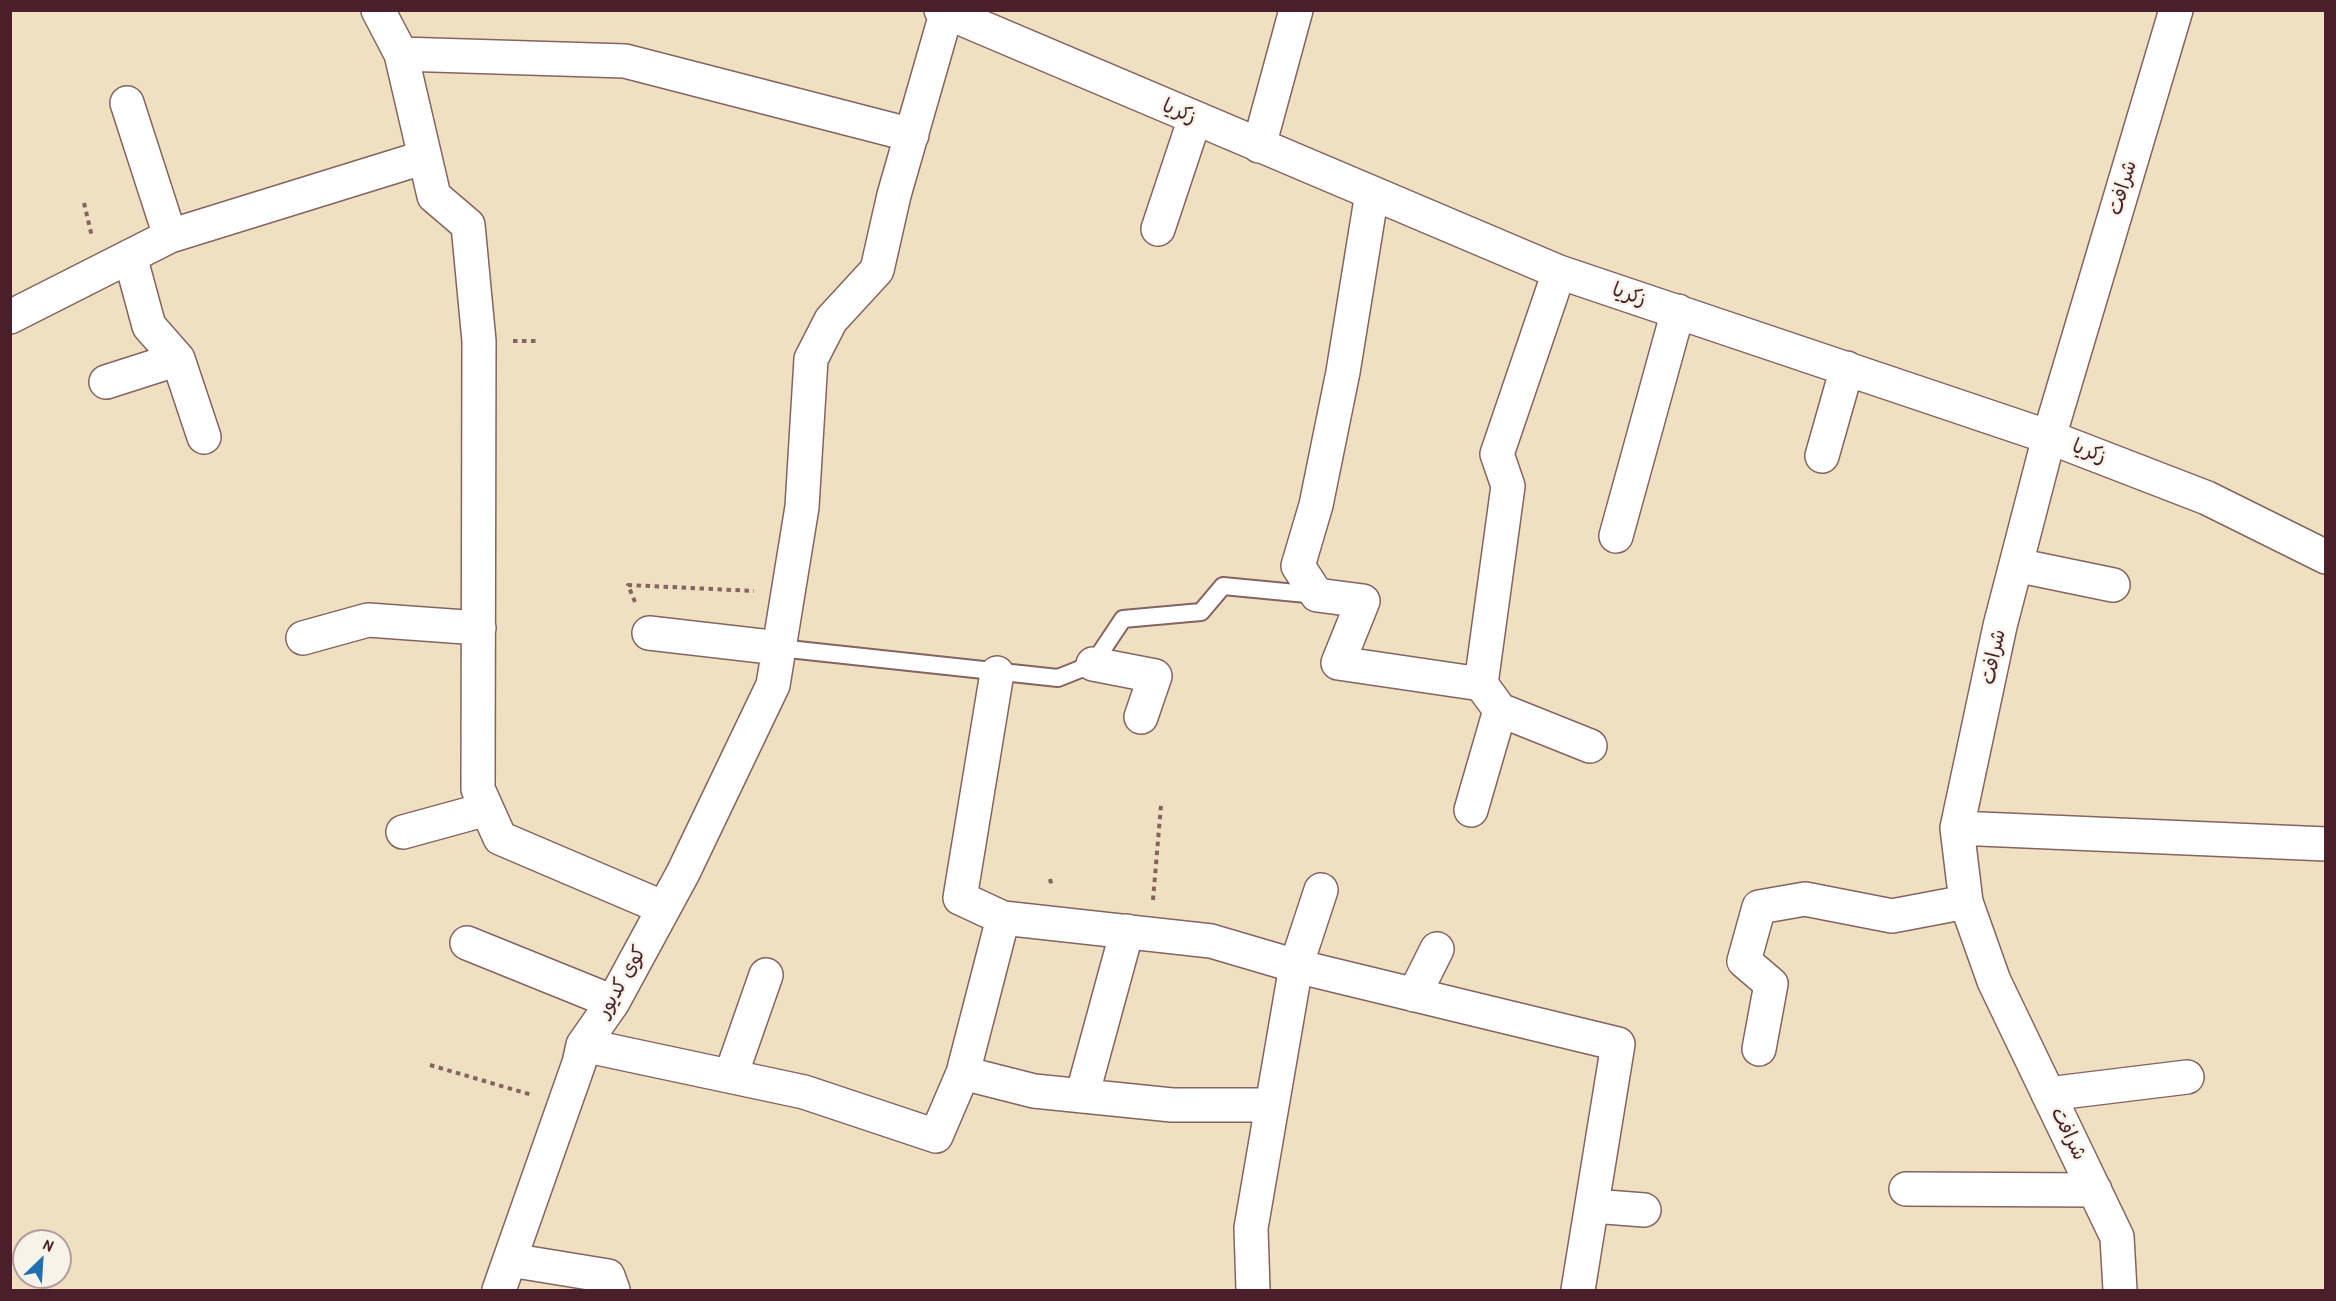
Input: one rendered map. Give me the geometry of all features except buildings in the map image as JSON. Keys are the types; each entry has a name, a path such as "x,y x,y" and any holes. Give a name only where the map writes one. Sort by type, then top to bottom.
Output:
{"street":[{"path":"378,10 401,54 434,196 468,225 479,341 478,789 500,838 664,908"},
{"path":"1259,146 1296,10"},
{"name":"شرافت","path":"2120,1290 2117,1237 1994,981 1966,902 1957,828 2016,565 2049,437 2176,10"},
{"name":"زکریا","path":"943,12 992,21 1195,118 1559,272 2049,437 2207,498 2325,557"},
{"name":"کوی کدیور","path":"499,1290 583,1045 613,1002 664,908 773,685 802,507 811,359 831,320 877,270 943,12"},
{"path":"401,54 625,61 912,135"},
{"path":"127,103 170,236"},
{"path":"1158,229 1195,118"},
{"path":"10,317 170,236 424,157"},
{"path":"1372,193 1343,372 1316,505 1298,566 1317,595 1363,601 1338,663 1481,684"},
{"path":"130,256 149,326 178,359 204,437"},
{"path":"1559,272 1497,454 1508,486 1481,684 1500,710 1590,746"},
{"path":"1616,536 1678,311"},
{"path":"106,382 178,359"},
{"path":"1822,456 1847,369"},
{"path":"2016,565 2113,585"},
{"path":"303,638 368,620 479,628"},
{"path":"649,633 779,648"},
{"path":"1093,664 1155,676 1141,717"},
{"path":"997,674 960,898 1003,918 1211,941 1296,966 1618,1044 1578,1290"},
{"path":"1471,810 1500,710"},
{"path":"403,832 487,809"},
{"path":"1957,828 2325,844"},
{"path":"1253,1290 1251,1228 1296,966 1321,890"},
{"path":"1759,1049 1771,984 1744,961 1759,907 1805,899 1892,916 1966,902"},
{"path":"583,1045 804,1092 936,1136 963,1073 1003,918"},
{"path":"1082,1096 1139,932"},
{"path":"467,943 613,1002"},
{"path":"1414,994 1437,949"},
{"path":"731,1075 766,975"},
{"path":"963,1073 1034,1091 1172,1106 1272,1105"},
{"path":"2048,1094 2187,1077"},
{"path":"1906,1189 2095,1190"},
{"path":"1593,1206 1644,1209"},
{"path":"510,1260 608,1276 614,1290"}],"lane":[{"path":"779,648 997,674 1058,678 1093,664 1123,619 1201,612 1223,586 1317,595"}],"path":[{"path":"649,633 628,585 788,593"},
{"path":"1139,932 1161,805"},
{"path":"430,1065 564,1105"}]}
